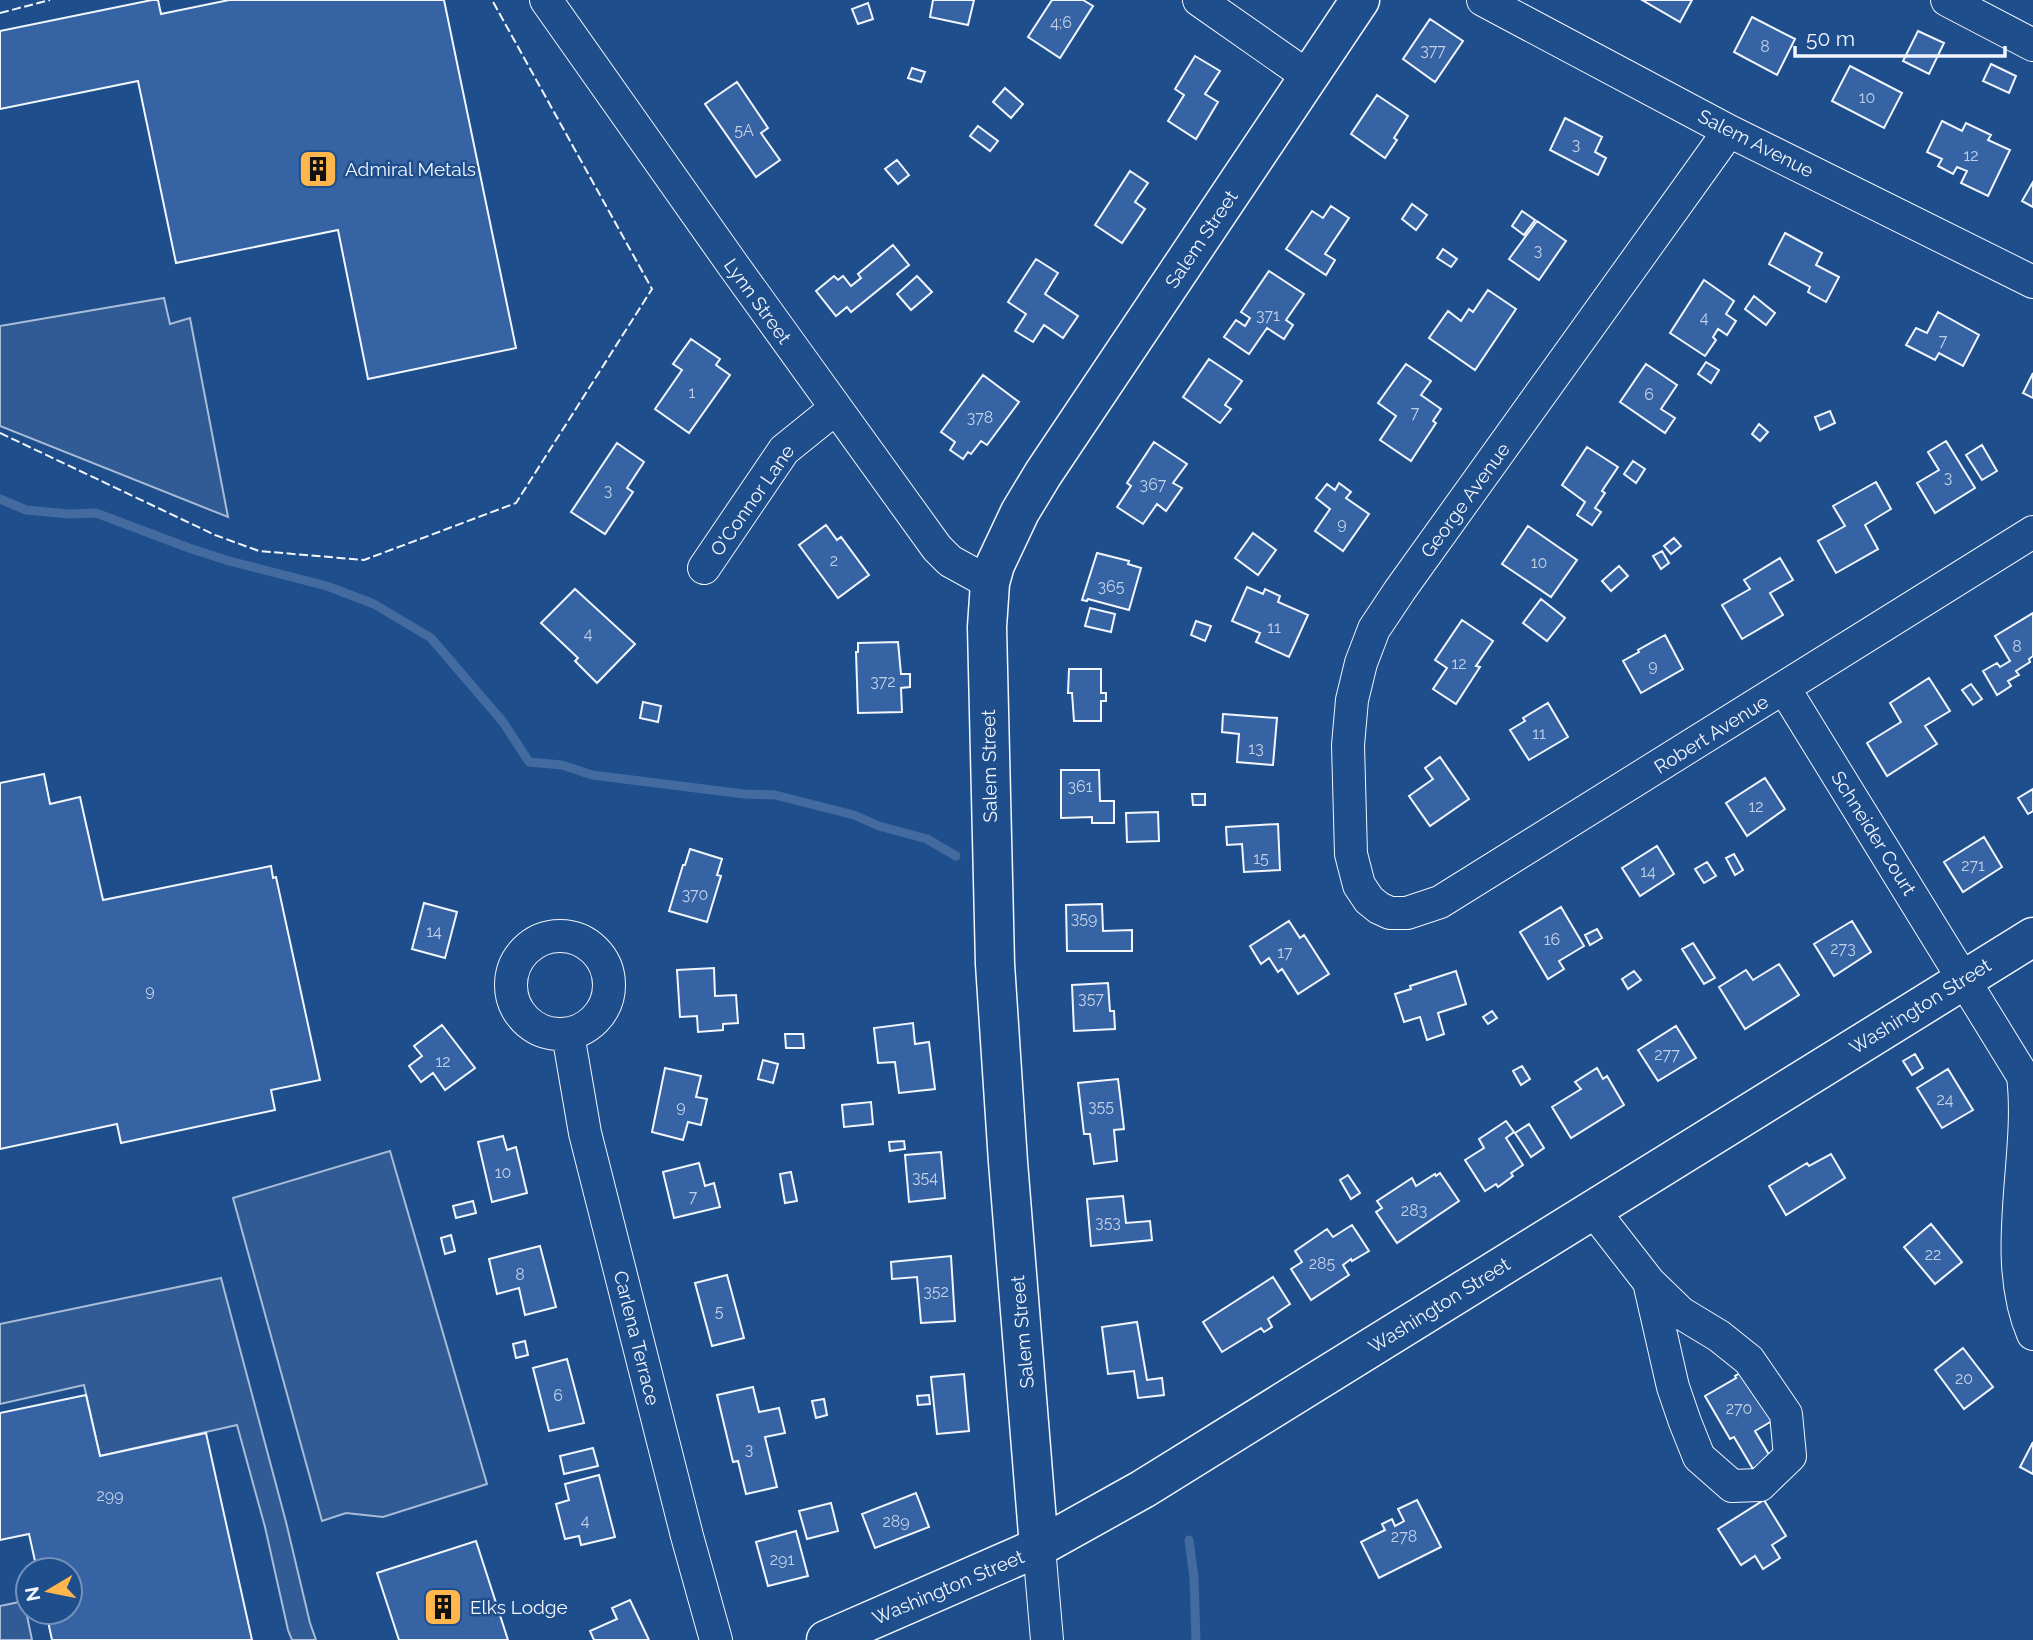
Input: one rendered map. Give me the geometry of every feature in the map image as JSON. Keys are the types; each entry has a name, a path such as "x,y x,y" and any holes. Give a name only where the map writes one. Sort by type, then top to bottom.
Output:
{"main road":[{"name":"Salem Street","path":"1039,1548 995,964 986,627 990,583 1010,531 1043,474 1360,0"},
{"name":"Washington Street","path":"826,1640 1039,1548 1143,1489 2033,937"}],"street":[{"name":"Lynn Street","path":"546,0 937,548 950,561 990,583"},
{"path":"1199,0 1309,77"},
{"name":"Salem Avenue","path":"1483,0 1730,131 2033,282"},
{"path":"1965,4 2032,44"},
{"name":"George Avenue","path":"1382,910 1369,900 1359,886 1353,867 1349,836 1350,715 1361,663 1374,629 1730,131"},
{"name":"O'Connor Lane","path":"704,568 784,450 836,408"},
{"name":"Robert Avenue","path":"1382,910 1390,913 1414,912 1440,902 2033,532"},
{"name":"Schneider Court","path":"1784,688 2013,1058 2029,1096 2032,1136 2022,1286 2026,1315 2033,1334"},
{"name":"Carlena Terrace","path":"568,1034 585,1133 716,1640"},
{"path":"1593,1210 1648,1282 1681,1313 1719,1336 1749,1360 1786,1414 1790,1455 1760,1485 1732,1486 1699,1457 1673,1387 1648,1282"},
{"name":"Salem Street","path":"1039,1548 1047,1640"}],"shaded area":[{"path":"164,298 170,324 190,318 228,517 0,426 0,326"},
{"path":"390,1151 487,1484 383,1517 346,1513 322,1521 233,1198"},
{"path":"221,1278 316,1640 292,1640 288,1630 265,1527 237,1425 100,1456 84,1385 0,1404 0,1324"},
{"path":"14,1603 14,1626 29,1626 32,1640 0,1640 0,1606"}],"building":[{"name":"Admiral Metals","path":"158,0 161,14 229,0 444,0 516,348 368,379 338,230 176,263 138,81 0,109 0,31"},
{"path":"933,0 974,0 968,25 930,17"},
{"path":"1052,0 1083,0 1093,6 1060,58 1028,37"},
{"path":"1642,0 1692,0 1680,22"},
{"path":"868,3 873,19 858,24 852,9"},
{"path":"1752,17 1795,39 1777,75 1734,52"},
{"path":"1430,19 1463,41 1435,82 1403,59"},
{"path":"1918,31 1944,43 1929,74 1903,61"},
{"path":"1195,56 1220,71 1205,94 1218,102 1196,139 1168,121 1184,95 1175,89"},
{"path":"1991,64 2016,76 2009,93 1983,81"},
{"path":"1850,66 1902,93 1884,128 1832,101"},
{"path":"912,68 925,72 921,82 908,78"},
{"path":"737,82 768,128 761,133 780,160 756,177 705,104"},
{"path":"1005,88 1023,104 1011,118 993,102"},
{"path":"1377,95 1408,116 1385,158 1351,134"},
{"path":"1565,118 1602,137 1595,152 1606,158 1598,175 1550,150"},
{"path":"1942,121 1962,131 1966,123 1991,135 1988,140 2010,150 1988,196 1961,183 1967,171 1957,167 1953,174 1938,166 1942,159 1927,152"},
{"path":"978,126 998,141 990,151 970,136"},
{"path":"897,160 909,175 898,184 885,169"},
{"path":"1130,171 1148,183 1135,202 1145,209 1122,243 1095,225"},
{"path":"2033,182 2033,207 2022,201"},
{"path":"1412,204 1427,215 1416,230 1402,219"},
{"path":"1331,206 1349,218 1325,254 1335,260 1326,275 1286,249 1312,211 1323,218"},
{"path":"1522,211 1535,220 1524,235 1512,226"},
{"path":"1537,221 1566,241 1539,280 1509,259"},
{"path":"1785,233 1822,253 1816,265 1839,277 1826,302 1808,292 1810,287 1769,264"},
{"path":"893,245 909,265 851,312 847,307 836,316 816,291 834,276 838,280 843,276 851,286 861,278 858,274"},
{"path":"1443,249 1457,259 1451,267 1437,258"},
{"path":"1036,259 1058,273 1045,294 1078,316 1063,338 1044,325 1033,342 1015,331 1026,314 1008,302"},
{"path":"1269,271 1304,294 1286,320 1293,325 1284,339 1267,328 1249,354 1224,337 1236,320 1245,326 1250,318 1241,312"},
{"path":"917,276 932,292 911,310 897,294"},
{"path":"1704,280 1734,301 1726,314 1736,321 1727,335 1718,329 1713,337 1716,340 1705,356 1670,333"},
{"path":"1488,290 1516,309 1475,370 1429,338 1448,311 1461,321 1469,309 1473,312"},
{"path":"1754,296 1775,313 1766,325 1745,309"},
{"path":"1938,312 1979,335 1963,366 1939,353 1935,360 1906,345 1916,328 1927,333"},
{"path":"691,339 720,359 716,365 730,375 689,433 655,409 682,370 673,364"},
{"path":"1209,359 1242,381 1225,405 1231,409 1220,423 1183,397"},
{"path":"1706,362 1719,370 1711,383 1698,374"},
{"path":"1406,364 1431,381 1421,395 1441,409 1433,421 1436,423 1411,461 1380,440 1396,416 1378,403"},
{"path":"1646,364 1677,385 1661,409 1675,418 1665,433 1620,402"},
{"path":"2033,373 2033,398 2023,393"},
{"path":"983,375 1019,402 987,445 981,441 971,454 968,452 963,459 950,450 955,442 941,432"},
{"path":"1830,411 1835,423 1820,430 1815,417"},
{"path":"1759,424 1768,432 1760,441 1752,434"},
{"path":"1946,441 1975,488 1935,513 1917,483 1939,470 1928,452"},
{"path":"1154,442 1187,464 1173,483 1182,488 1166,511 1157,504 1143,524 1117,507 1131,486 1127,483"},
{"path":"617,443 644,462 627,488 633,492 605,534 571,512"},
{"path":"1982,445 1997,471 1982,480 1966,455"},
{"path":"1587,447 1618,467 1602,491 1605,493 1595,508 1601,512 1592,525 1577,515 1585,502 1562,485"},
{"path":"1633,461 1645,469 1636,483 1624,474"},
{"path":"1876,482 1891,509 1865,525 1878,549 1836,573 1818,541 1845,526 1833,506"},
{"path":"1339,483 1351,492 1346,498 1369,514 1343,551 1315,531 1330,509 1316,498 1327,484 1335,490"},
{"path":"826,525 837,540 841,537 869,575 838,598 799,545"},
{"path":"1528,526 1577,560 1551,597 1502,564"},
{"path":"1253,533 1276,550 1258,575 1235,558"},
{"path":"1674,538 1681,546 1671,554 1664,546"},
{"path":"1662,551 1669,563 1661,569 1653,556"},
{"path":"1097,553 1129,561 1128,564 1141,568 1129,610 1088,599 1082,600"},
{"path":"1780,558 1793,580 1770,593 1783,615 1742,639 1722,605 1750,589 1744,580"},
{"path":"1619,566 1628,576 1611,591 1602,581"},
{"path":"1247,587 1263,594 1265,589 1280,596 1278,602 1308,615 1289,657 1256,642 1260,633 1232,621"},
{"path":"575,589 635,644 597,683 575,661 578,658 541,623"},
{"path":"1541,599 1565,618 1547,641 1523,623"},
{"path":"1090,608 1115,614 1111,632 1085,626"},
{"path":"2033,613 2033,656 2029,659 2030,662 2016,671 2019,675 2008,681 2011,686 1997,695 1983,671 1997,663 2000,667 2010,661 1995,636"},
{"path":"1462,620 1493,641 1456,704 1433,689 1447,668 1435,660"},
{"path":"1196,621 1211,626 1205,641 1191,635"},
{"path":"1665,635 1683,669 1641,693 1623,661"},
{"path":"898,642 901,674 910,674 910,687 901,688 902,712 858,713 858,643"},
{"path":"1069,669 1101,669 1101,693 1106,693 1106,701 1101,701 1101,721 1074,721 1072,693 1068,693"},
{"path":"1929,678 1950,711 1925,726 1937,744 1887,776 1867,743 1901,722 1890,703"},
{"path":"1971,684 1982,699 1973,705 1962,690"},
{"path":"643,702 661,706 658,722 640,718"},
{"path":"1548,703 1568,737 1529,760 1510,730 1525,721 1523,718"},
{"path":"1223,714 1277,718 1273,765 1237,762 1239,734 1222,732"},
{"path":"1440,757 1469,799 1430,826 1409,796 1433,779 1425,768"},
{"path":"1061,770 1099,770 1100,801 1114,801 1114,823 1092,823 1092,817 1061,818"},
{"path":"44,774 50,804 80,797 103,900 271,866 273,878 276,877 320,1080 271,1090 275,1110 121,1143 117,1124 0,1149 0,783"},
{"path":"1765,778 1785,809 1747,836 1726,803"},
{"path":"2033,789 2033,811 2028,814 2018,798"},
{"path":"1192,794 1205,794 1205,805 1193,805"},
{"path":"1158,812 1159,841 1127,842 1126,813"},
{"path":"1278,824 1280,870 1244,872 1242,844 1227,845 1226,827"},
{"path":"1984,837 2002,867 1963,892 1944,862"},
{"path":"1657,846 1674,874 1640,896 1622,868"},
{"path":"690,849 722,859 717,875 721,876 707,922 669,911"},
{"path":"1734,854 1743,870 1735,875 1726,858"},
{"path":"1707,862 1716,876 1704,883 1695,869"},
{"path":"424,903 457,912 445,958 412,949"},
{"path":"1102,904 1103,931 1132,930 1132,951 1067,951 1066,905"},
{"path":"1561,907 1584,946 1559,961 1564,969 1548,979 1520,932"},
{"path":"1289,921 1300,938 1304,935 1329,974 1298,994 1282,969 1278,972 1269,958 1261,964 1250,946"},
{"path":"1852,921 1871,952 1834,976 1814,944"},
{"path":"1597,929 1602,938 1590,945 1585,935"},
{"path":"1693,943 1715,978 1704,984 1682,949"},
{"path":"1779,964 1799,995 1745,1029 1719,987 1746,970 1753,980"},
{"path":"714,968 715,996 736,995 738,1023 723,1024 723,1030 698,1032 697,1016 680,1017 677,970"},
{"path":"1456,971 1466,1004 1438,1013 1444,1034 1427,1040 1420,1017 1404,1022 1395,994 1411,989 1410,986"},
{"path":"1634,971 1641,980 1628,989 1622,979"},
{"path":"1108,983 1110,1011 1114,1011 1115,1029 1074,1031 1072,985"},
{"path":"1492,1011 1497,1018 1488,1024 1483,1017"},
{"path":"913,1023 915,1044 929,1042 935,1089 899,1093 895,1062 878,1063 874,1028"},
{"path":"442,1025 475,1068 445,1090 433,1073 421,1082 409,1066 422,1056 414,1046"},
{"path":"1676,1026 1696,1058 1658,1081 1638,1050"},
{"path":"785,1034 803,1034 804,1048 786,1048"},
{"path":"1915,1054 1923,1068 1912,1075 1903,1061"},
{"path":"763,1060 778,1064 773,1083 758,1079"},
{"path":"1522,1066 1530,1079 1521,1085 1513,1071"},
{"path":"665,1068 701,1076 696,1097 707,1099 701,1125 688,1122 683,1140 652,1132"},
{"path":"1597,1068 1603,1079 1607,1076 1624,1105 1571,1138 1552,1107 1581,1089 1575,1082"},
{"path":"1948,1069 1973,1110 1942,1128 1917,1088"},
{"path":"1118,1079 1124,1129 1114,1130 1117,1161 1094,1164 1090,1134 1084,1134 1078,1083"},
{"path":"871,1102 873,1124 844,1127 842,1105"},
{"path":"1506,1121 1514,1132 1506,1138 1523,1165 1498,1187 1496,1184 1485,1191 1465,1160 1484,1148 1479,1139"},
{"path":"1529,1124 1544,1148 1531,1157 1515,1133"},
{"path":"503,1136 507,1150 516,1147 527,1193 492,1202 478,1142"},
{"path":"904,1141 905,1149 890,1151 889,1142"},
{"path":"941,1152 945,1198 909,1202 905,1155"},
{"path":"1831,1154 1845,1178 1786,1215 1769,1186 1807,1163 1809,1166"},
{"path":"699,1163 705,1186 714,1183 720,1207 674,1218 663,1172"},
{"path":"791,1172 797,1201 785,1203 780,1174"},
{"path":"1440,1173 1459,1201 1397,1243 1376,1212 1382,1208 1377,1201 1412,1178 1416,1186"},
{"path":"1348,1175 1360,1193 1351,1199 1340,1180"},
{"path":"1123,1196 1126,1223 1150,1221 1152,1240 1091,1246 1087,1199"},
{"path":"473,1201 476,1213 456,1218 453,1206"},
{"path":"1931,1224 1962,1262 1935,1284 1904,1247"},
{"path":"1352,1225 1369,1251 1343,1265 1349,1275 1311,1300 1291,1269 1302,1262 1295,1251 1327,1229 1333,1237"},
{"path":"451,1235 455,1251 445,1254 441,1238"},
{"path":"540,1246 556,1307 525,1315 519,1288 497,1294 489,1259"},
{"path":"951,1256 955,1321 921,1323 917,1277 892,1279 891,1262"},
{"path":"727,1275 744,1338 712,1346 695,1283"},
{"path":"1273,1277 1290,1304 1268,1319 1272,1327 1264,1332 1261,1328 1222,1352 1203,1322"},
{"path":"1137,1322 1147,1380 1162,1378 1164,1395 1138,1398 1134,1371 1108,1374 1102,1327"},
{"path":"525,1341 528,1355 516,1358 513,1344"},
{"path":"1963,1348 1993,1387 1964,1409 1935,1370"},
{"path":"567,1359 584,1423 549,1431 533,1368"},
{"path":"1744,1371 1772,1421 1755,1431 1771,1458 1753,1469 1734,1437 1730,1439 1705,1396"},
{"path":"964,1374 969,1431 937,1434 931,1377"},
{"path":"753,1387 759,1412 779,1408 785,1433 765,1437 777,1487 746,1494 738,1461 733,1462 717,1395"},
{"path":"86,1395 100,1456 206,1433 252,1640 52,1640 49,1626 84,1626 84,1556 34,1556 29,1534 0,1540 0,1413"},
{"path":"929,1395 930,1404 918,1405 917,1396"},
{"path":"824,1399 827,1415 816,1418 812,1401"},
{"path":"2033,1442 2033,1474 2020,1467"},
{"path":"593,1448 598,1466 564,1474 560,1456"},
{"path":"599,1475 615,1537 581,1545 579,1536 565,1539 556,1504 569,1500 565,1484"},
{"path":"916,1493 929,1527 875,1548 862,1514"},
{"path":"1417,1500 1441,1547 1379,1578 1361,1542 1385,1530 1382,1524 1392,1519 1395,1526 1404,1521 1398,1509"},
{"path":"1764,1500 1786,1536 1772,1545 1780,1558 1763,1569 1755,1556 1741,1565 1718,1529"},
{"path":"831,1503 838,1531 807,1539 799,1511"},
{"path":"796,1531 808,1576 768,1586 756,1542"},
{"name":"Elks Lodge","path":"476,1541 508,1640 399,1640 377,1573"},
{"path":"630,1600 649,1640 594,1640 590,1631 617,1619 612,1608"}],"waterway":[{"path":"0,499 26,510 69,514 96,513 189,548 327,586 374,604 431,638 503,722 529,762 562,765 592,775 744,794 775,795 854,815 879,826 927,839 956,856"},
{"path":"1189,1540 1194,1578 1196,1640"}],"fence":[{"path":"0,13 50,0"},
{"path":"0,433 215,535 259,551 364,560 516,503 652,289 492,0"}],"place":[{"name":"Admiral Metals","path":"318,169"},
{"name":"Elks Lodge","path":"443,1607"}]}
